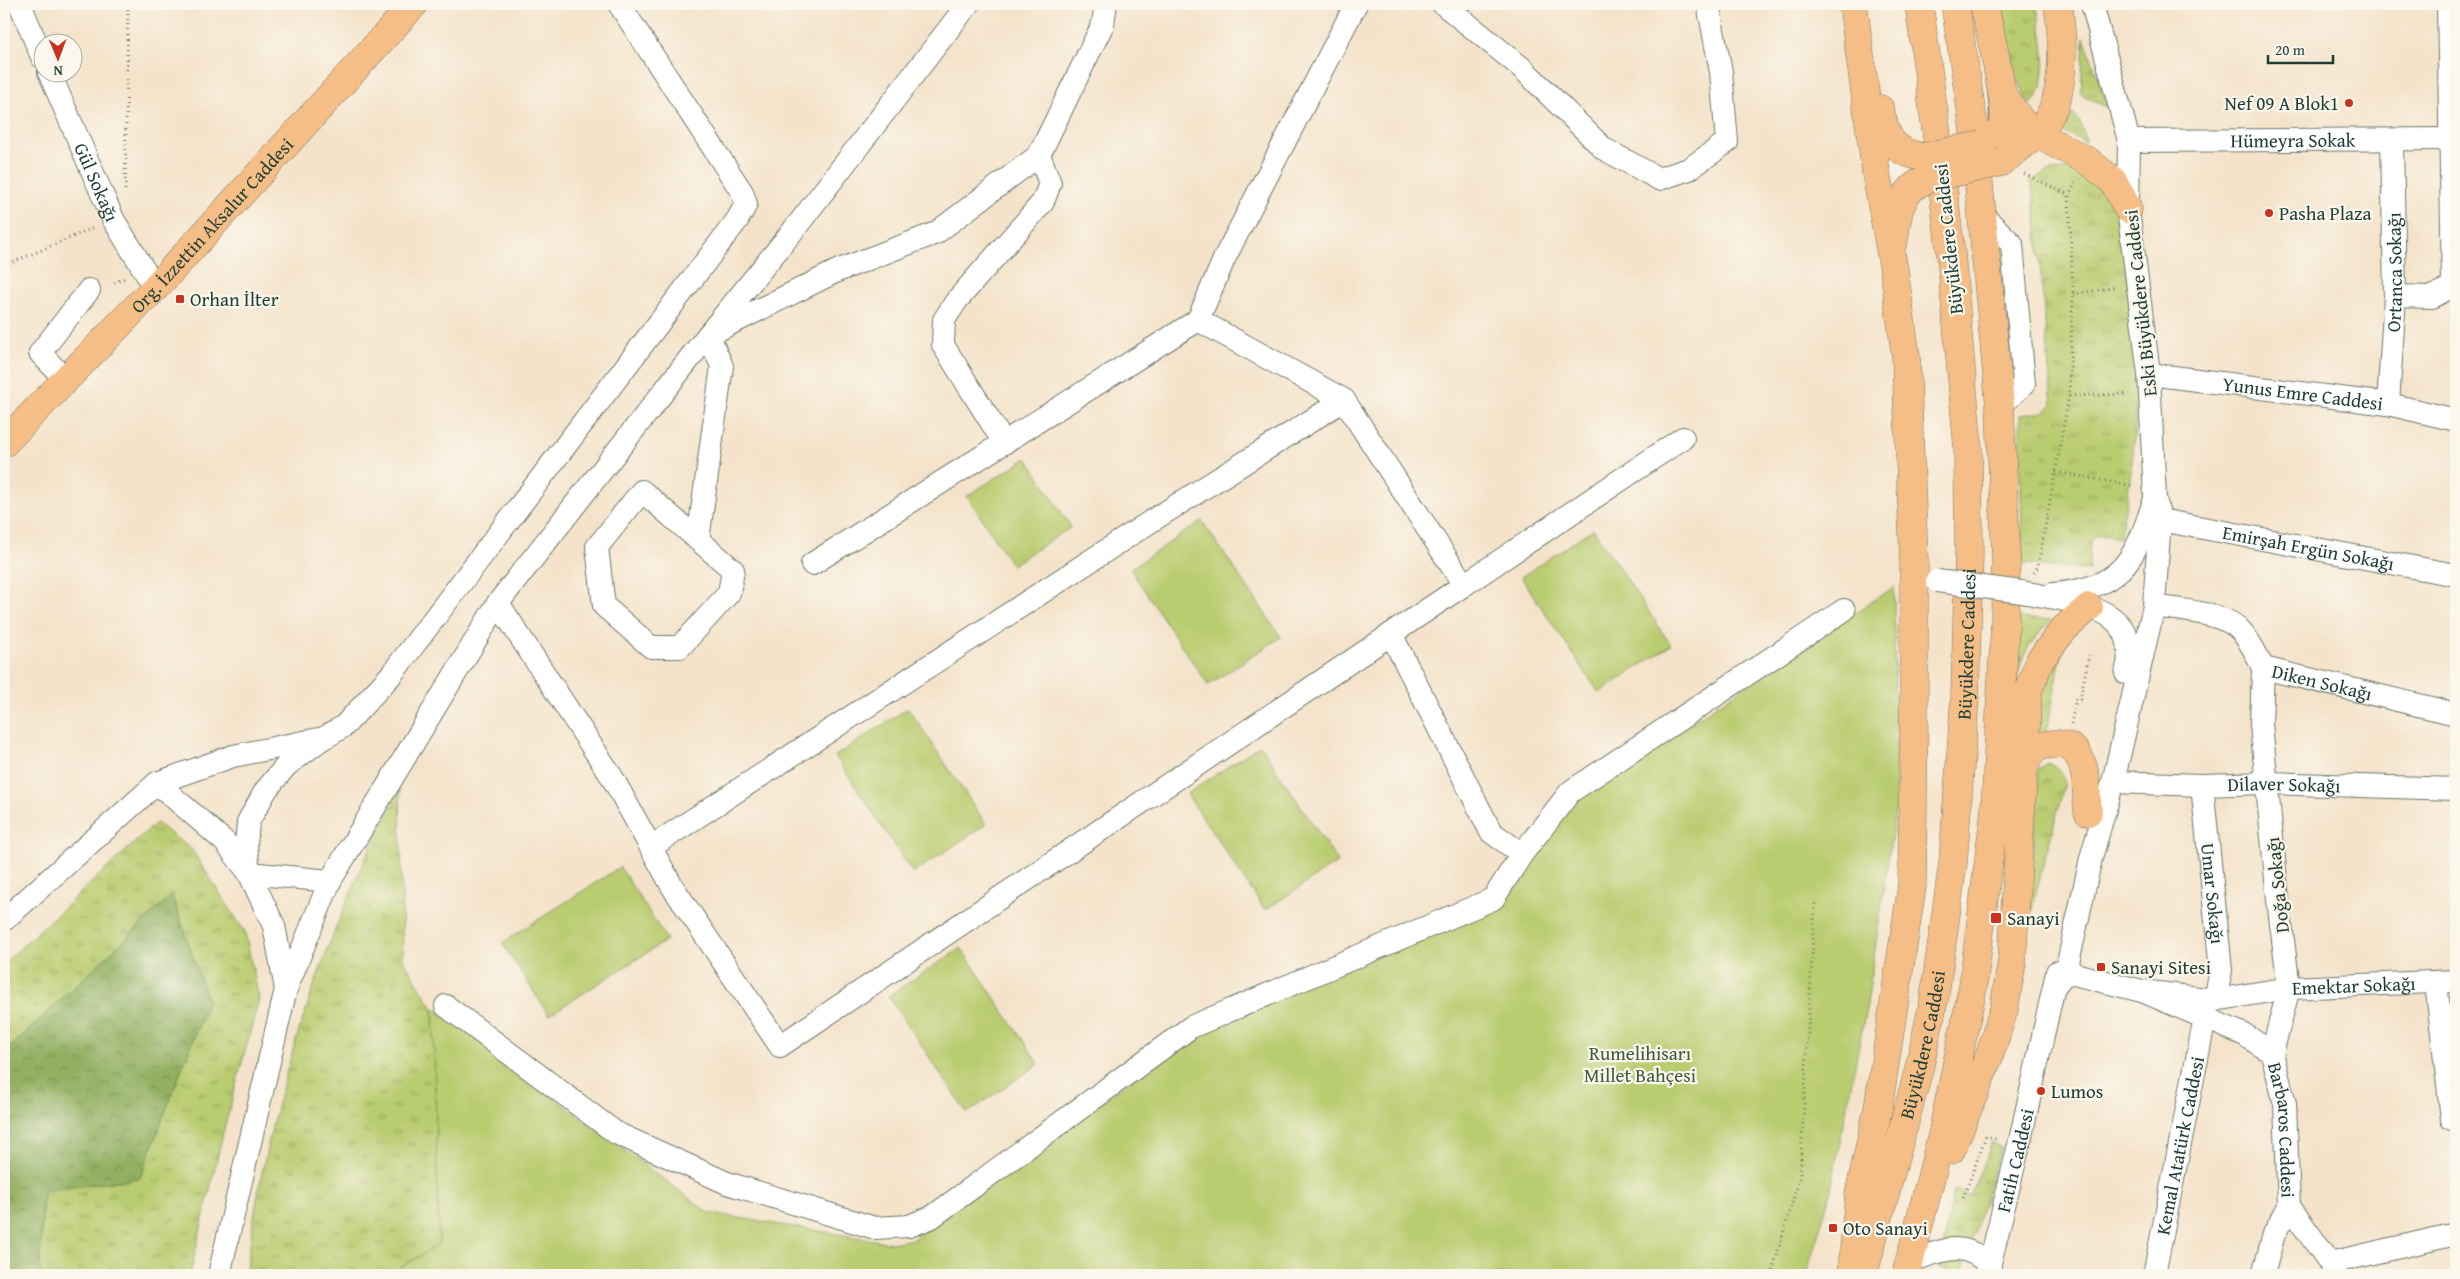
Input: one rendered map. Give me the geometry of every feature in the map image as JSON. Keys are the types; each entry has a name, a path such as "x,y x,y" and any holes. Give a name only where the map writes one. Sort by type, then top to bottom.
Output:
{"main road":[{"name":"Org. İzzettin Aksalur Caddesi","path":"4,443 155,288 414,4"},
{"path":"1852,1275 1859,1195 1878,1109 1912,886 1914,561 1906,357 1894,270 1876,173 1853,4"},
{"name":"Büyükdere Caddesi","path":"1863,1275 1919,1069 1934,1000 1954,853 1965,697 1969,552 1968,448 1951,255 1936,129 1918,4"},
{"name":"Büyükdere Caddesi","path":"1908,1268 1943,1131 1973,986 1994,810 2005,624 2006,558 2000,406 1973,121 1955,4"},
{"path":"1858,41 1864,67 1875,88 1884,127 1890,141 1906,152 1923,157 1981,145 2000,130 2004,123 2004,98 1984,4"},
{"path":"2001,162 2036,132 2049,118 2059,91 2062,29 2058,4"},
{"path":"2004,98 2023,123 2088,161 2113,180 2128,209"},
{"path":"1894,270 1894,239 1901,205 1906,192 1917,184 1930,178 2001,162 2030,150 2050,148 2071,152"},
{"path":"1929,1185 1952,1149 1973,1101 2004,1009 2012,962 2028,692 2040,660 2064,629 2089,607"},
{"path":"2024,768 2034,751 2048,744 2062,744 2077,752 2084,767 2088,812"}],"street":[{"path":"20,4 32,33"},
{"path":"249,873 246,845 248,822 266,790 286,766 344,726 391,675 738,219 746,204 742,192 619,4"},
{"path":"219,1275 286,990 330,881 498,603 708,335 796,227 968,4"},
{"path":"708,335 837,271 936,233 1039,155 1103,24 1106,4"},
{"path":"812,564 1198,320 1225,257 1356,4"},
{"path":"1443,4 1522,68 1604,149 1659,179 1689,169 1727,142 1721,72 1708,4"},
{"name":"Eski Büyükdere Caddesi","path":"2060,980 2091,858 2113,782 2154,606 2160,520 2155,498 2150,384 2139,283 2128,209 2129,140 2092,4"},
{"path":"2395,296 2432,297 2453,286 2454,139 2448,4"},
{"name":"Gül Sokağı","path":"53,82 114,219 155,288"},
{"name":"Hümeyra Sokak","path":"2129,140 2454,139"},
{"name":"Ortanca Sokağı","path":"2388,404 2395,296 2392,140"},
{"path":"1004,444 944,345 944,320 957,300 1043,202 1050,183 1039,155"},
{"path":"65,379 40,353 88,290"},
{"path":"1198,320 1344,400 1464,585"},
{"path":"698,540 722,366 708,335"},
{"name":"Yunus Emre Caddesi","path":"2150,384 2388,404 2456,420"},
{"path":"651,847 1095,557 1344,400"},
{"path":"498,603 612,777 672,886 780,1046 1682,438"},
{"path":"642,491 698,540 732,570 728,593 680,647 651,647 604,606 597,547 642,491"},
{"path":"2022,592 2071,592 2090,587 2116,575 2129,562 2141,540 2155,498"},
{"path":"2089,607 2116,591 2137,569 2145,550 2155,498"},
{"name":"Emirşah Ergün Sokağı","path":"2160,520 2456,575"},
{"path":"1914,561 1924,573 1937,581 2022,592 2103,611 2115,618 2124,630 2130,645 2129,664 2088,812 2060,980"},
{"name":"Diken Sokağı","path":"2154,606 2206,615 2230,622 2240,630 2263,668 2456,714"},
{"path":"446,1006 616,1133 727,1183 875,1228 909,1226 932,1217 1191,1027 1492,899 1522,854 1570,792 1844,610"},
{"path":"1391,634 1491,832 1522,854"},
{"name":"Doğa Sokağı","path":"2263,668 2260,724 2289,988"},
{"path":"4,920 158,783 233,756 324,738"},
{"name":"Dilaver Sokağı","path":"2113,782 2202,785 2267,783 2456,789"},
{"path":"158,783 225,842 249,873 274,926 286,990"},
{"name":"Umar Sokağı","path":"2202,785 2221,970 2210,1009"},
{"path":"249,873 330,881"},
{"name":"Barbaros Caddesi","path":"2060,980 2142,991 2210,1009 2272,1053 2285,1104 2289,1206 2274,1234 2263,1275"},
{"name":"Fatih Caddesi","path":"1989,1271 2060,980"},
{"path":"2446,982 2452,1119"},
{"name":"Emektar Sokağı","path":"2272,1053 2289,988 2446,982"},
{"path":"2210,1009 2289,988"},
{"name":"Kemal Atatürk Caddesi","path":"2153,1274 2210,1009"},
{"path":"2289,1206 2333,1269 2456,1234"},
{"path":"1908,1268 1949,1249 1964,1248 1980,1254 1989,1271"}],"path":[{"path":"125,193 128,4"},
{"path":"2001,162 2069,195"},
{"path":"2022,592 2038,566 2069,396 2073,294 2069,195 2077,180"},
{"path":"4,266 95,227"},
{"path":"114,283 127,278"},
{"path":"2073,294 2139,283"},
{"path":"2069,396 2150,384"},
{"path":"2056,472 2130,484 2155,498"},
{"path":"2089,655 2080,699 2076,698 2071,726 2108,741"},
{"path":"1771,1275 1800,1176 1815,900"},
{"path":"1963,1198 1979,1156"}],"green space":[{"path":"2002,4 2036,4 2043,43 2044,71 2042,85 2030,105 2015,69"},
{"path":"2084,37 2108,108 2081,94"},
{"path":"2072,113 2079,120 2087,142 2062,132"},
{"path":"2068,170 2087,179 2108,198 2115,208 2128,281 2135,354 2135,428 2132,465 2119,538 2100,536 2092,540 2089,552 2089,570 2022,564 2020,415 2044,412 2052,405 2034,194 2030,182 2049,171"},
{"path":"1027,458 1071,527 1012,565 967,496"},
{"path":"1202,521 1281,637 1208,685 1130,569"},
{"path":"1593,529 1671,645 1599,693 1521,577"},
{"name":"Rumelihisarı Millet Bahçesi","path":"1894,587 1896,806 1867,1004 1829,1198 1806,1275 389,1275 439,1244 433,1008 709,1213 892,1243 913,1239 1202,1028 1501,905 1574,800"},
{"path":"2013,618 2052,620 2027,650 2017,677 2000,778"},
{"path":"2062,651 2047,731 2030,733 2041,677"},
{"path":"908,708 986,824 913,873 835,756"},
{"path":"1260,745 1338,862 1265,910 1187,794"},
{"path":"2048,763 2057,768 2065,783 2028,922 2038,769"},
{"path":"400,789 403,959 433,1008 439,1244 389,1275 246,1275 253,1224 273,1124 301,1025 335,929 371,847"},
{"path":"156,823 191,849 245,932 259,999 223,1133 190,1275 41,1275 43,1191 140,1178 172,895 4,1053 4,963"},
{"path":"620,867 667,940 549,1015 502,943"},
{"path":"172,895 208,1001 140,1178 43,1191 41,1275 4,1275 4,1053"},
{"path":"961,948 1039,1064 967,1113 888,996"},
{"path":"1992,1143 2001,1147 1961,1275 1939,1267 1954,1190 1970,1196"}],"place":[{"name":"Nef 09 A Blok1","path":"2349,103"},
{"name":"Pasha Plaza","path":"2269,213"},
{"name":"Orhan İlter","path":"180,299"},
{"name":"Sanayi","path":"1996,918"},
{"name":"Sanayi Sitesi","path":"2101,967"},
{"name":"Lumos","path":"2041,1091"},
{"name":"Oto Sanayi","path":"1833,1228"}]}
